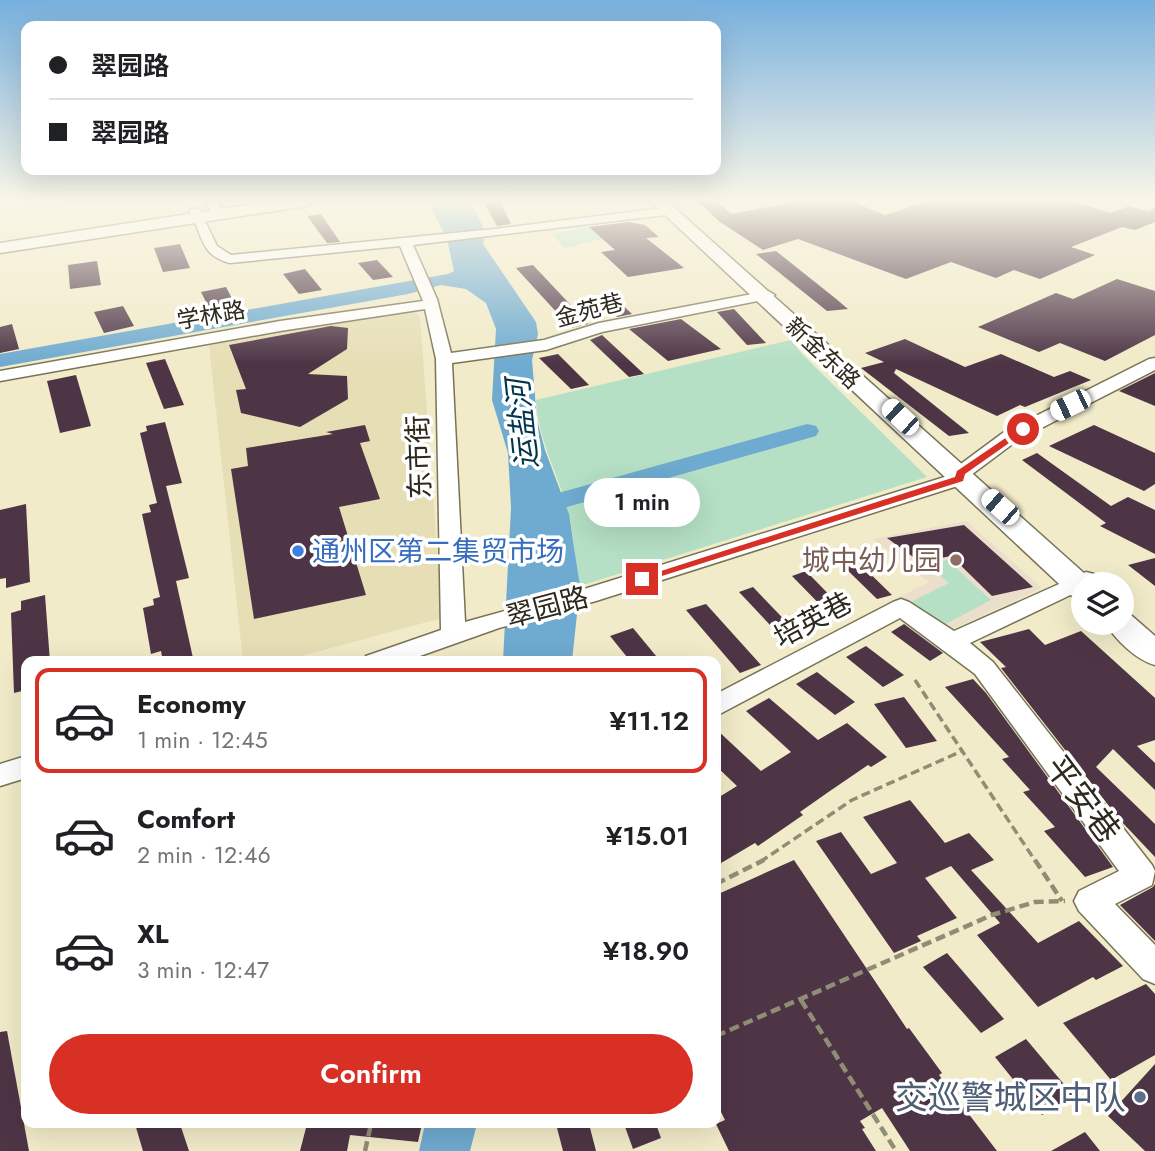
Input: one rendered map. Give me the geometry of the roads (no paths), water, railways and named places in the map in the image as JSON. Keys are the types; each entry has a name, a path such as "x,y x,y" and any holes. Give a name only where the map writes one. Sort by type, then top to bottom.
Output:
{"main road":[{"name":"新金东路","path":"719,255 960,476 1071,572"},
{"path":"1134,621 1155,639"},
{"path":"1134,635 1155,654"}],"street":[{"path":"219,255 230,260 276,255"},
{"name":"东市街","path":"410,255 430,301 443,359 453,636"},
{"name":"金苑巷","path":"443,359 547,345 599,328 764,295"},
{"name":"学林路","path":"0,376 430,301"},
{"name":"翠园路","path":"393,656 492,622 589,596 960,476 1011,436 1155,363"},
{"path":"952,642 1071,590"},
{"name":"培英巷","path":"721,703 901,607 952,642"},
{"name":"平安巷","path":"952,642 984,668 1141,875 1076,901"},
{"path":"0,775 21,769"},
{"path":"1076,901 1155,968"}],"water":[{"name":"运盐河","path":"450,255 490,255 536,322 538,334 532,360 537,420 569,514 580,586 573,656 503,656 511,508 508,453 492,400 496,329 486,303 466,289 441,285 408,294 0,367 0,354 454,271"},
{"path":"424,1128 476,1128 470,1151 419,1151"}],"waterway":[{"path":"532,509 807,431"}],"place":[{"name":"通州区第二集贸市场","path":"298,551"},
{"name":"城中幼儿园","path":"956,560"},
{"name":"交巡警城区中队","path":"1140,1097"}]}
